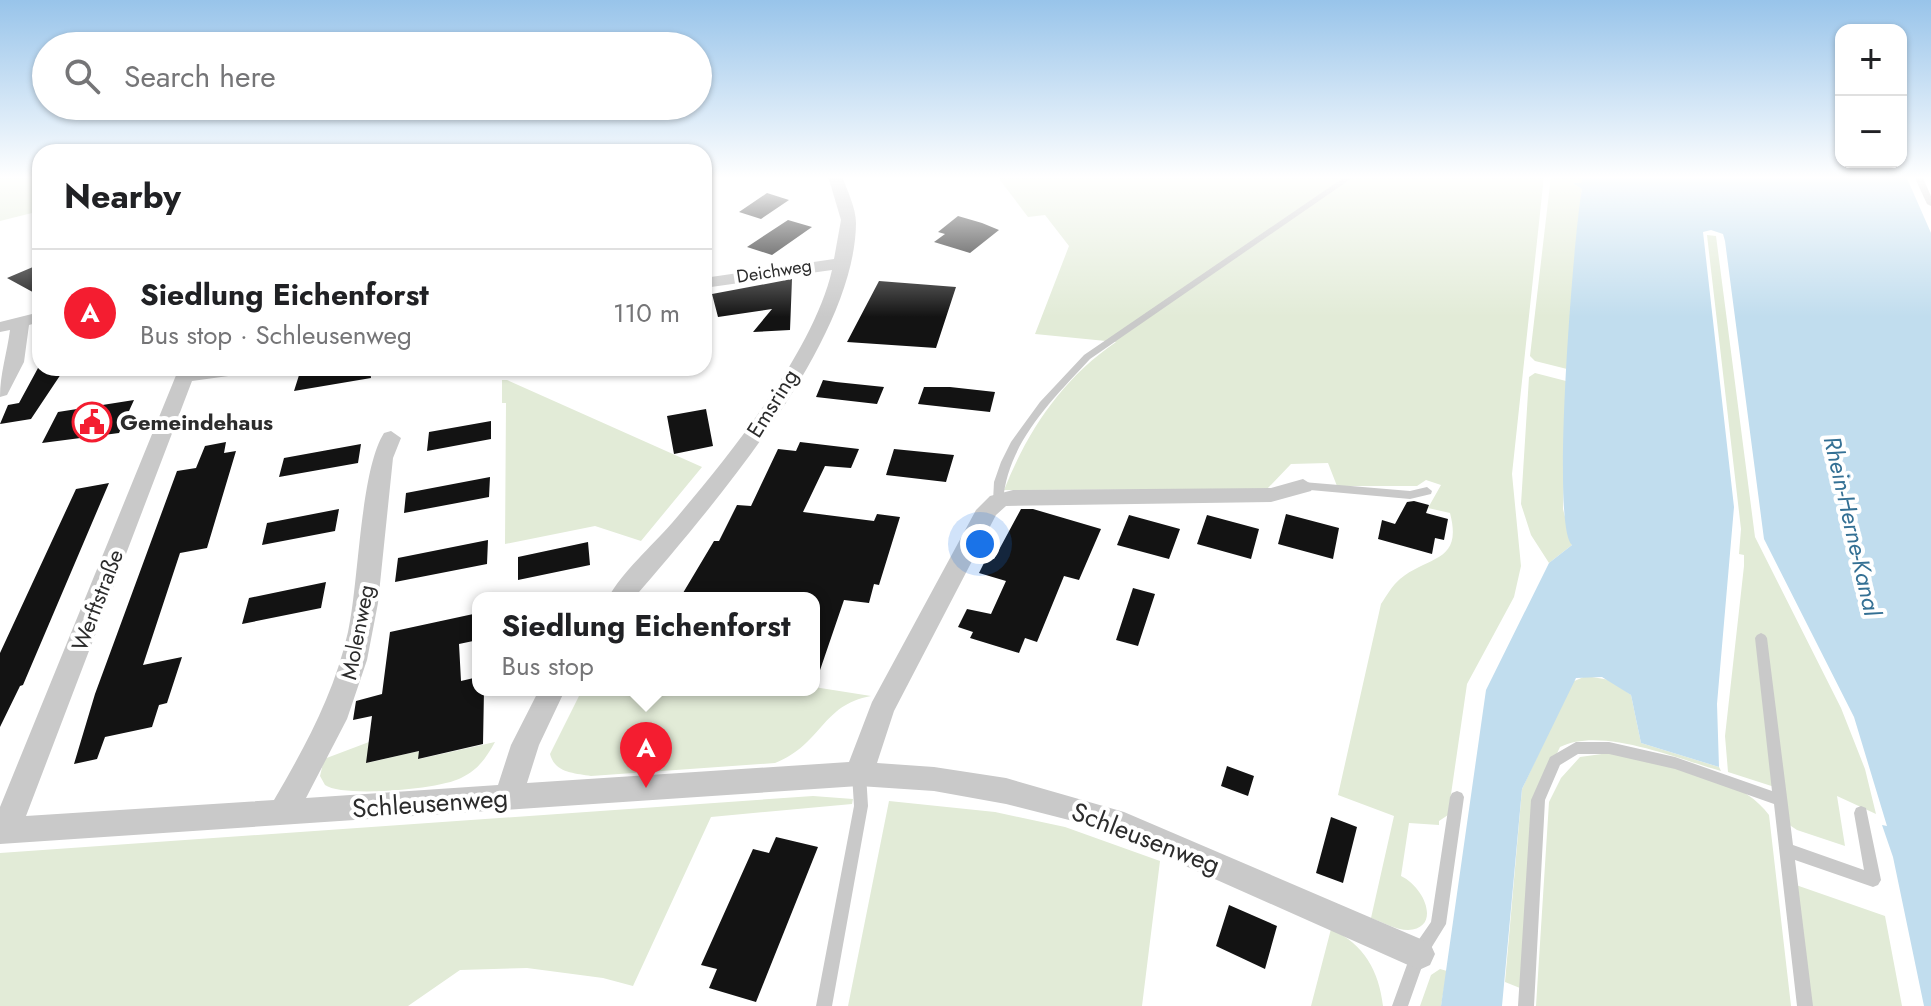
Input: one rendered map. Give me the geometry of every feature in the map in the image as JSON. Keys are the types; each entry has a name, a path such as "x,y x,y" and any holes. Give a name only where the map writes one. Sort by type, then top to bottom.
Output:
{"street":[{"name":"Emsring","path":"625,592 711,492 758,427 823,315 844,263 848,223"},
{"name":"Deichweg","path":"712,282 844,263"},
{"path":"0,327 32,319"},
{"path":"0,391 20,322"},
{"name":"Werftstraße","path":"1,831 19,801 185,376"},
{"name":"Molenweg","path":"282,813 324,738 354,662 383,458 391,438"},
{"path":"859,774 881,710 987,510 998,501 1013,497 1271,495 1303,486"},
{"path":"508,798 525,745 549,696"},
{"name":"Schleusenweg","path":"1,831 859,774 934,779 1006,791 1124,825 1419,954"}],"lane":[{"path":"998,501 997,491 1016,444 1051,395 1087,357 1283,223"},
{"path":"1303,486 1410,495 1427,491"},
{"path":"1761,638 1805,1006"},
{"path":"1526,1006 1538,800 1555,761 1576,748 1609,748 1675,763 1780,800"},
{"path":"824,1006 861,806 859,774"},
{"path":"1400,1006 1419,954 1438,924 1457,797"},
{"path":"1787,850 1873,880 1861,813"}],"green space":[{"path":"1051,223 1539,223 1512,474 1521,566 1514,597 1467,684 1448,815 1439,821 1439,825 1409,823 1401,876 1417,889 1426,907 1427,916 1418,928 1399,929 1371,918 1394,816 1338,795 1381,604 1400,579 1441,556 1452,541 1450,513 1428,508 1441,485 1426,480 1417,486 1337,486 1328,463 1291,464 1267,489 1004,490 1024,447 1049,407 1079,372 1116,342 1035,334 1069,246"},
{"path":"1546,223 1579,223 1567,369 1535,361 1530,356"},
{"path":"1707,235 1716,236 1755,537 1841,708 1865,769 1876,814 1837,796 1845,846 1788,824 1784,790 1728,772 1725,736 1744,555 1739,554 1741,529"},
{"path":"1535,373 1566,381 1567,385 1563,509 1572,545 1549,563 1531,535 1521,504 1529,377"},
{"path":"502,380 702,467 641,541 595,526 505,544 506,403 502,403"},
{"path":"1586,676 1610,680 1631,695 1641,743 1719,767 1721,771 1618,742 1596,740 1560,747 1537,796 1520,988 1505,982 1522,789 1572,682"},
{"path":"820,688 871,696 842,708 803,746 775,763 591,776 561,769 550,754 579,696 820,696"},
{"path":"369,742 367,763 419,751 419,759 495,742 477,767 450,782 371,791 335,789 325,785 320,776 324,759"},
{"path":"1609,753 1673,766 1718,780 1756,801 1769,815 1791,1006 1536,1006 1549,802 1561,778 1580,757"},
{"path":"813,796 853,799 852,804 711,817 633,986 603,978 527,968 460,970 408,1006 0,1006 0,853"},
{"path":"889,801 995,812 1065,827 1160,861 1142,1006 848,1006"},
{"path":"1796,885 1885,916 1902,1006 1811,1006"},
{"path":"1331,929 1352,942 1368,960 1378,981 1383,1006 1311,1006"},
{"path":"1440,969 1447,971 1441,1006 1420,1006 1431,975"}],"water":[{"name":"Rhein-Herne-Kanal","path":"1577,223 1927,223 1931,233 1931,1006 1924,1006 1893,857 1882,825 1887,826 1854,717 1764,539 1725,241 1723,234 1711,230 1703,232 1734,507 1717,704 1719,767 1641,743 1631,695 1602,677 1576,678 1522,789 1502,1006 1441,1006 1486,690 1549,563 1572,545 1566,526 1563,436"}],"building":[{"path":"784,223 812,227 772,255 747,247"},
{"path":"949,223 982,223 999,230 970,253 934,242 945,234 938,232"},
{"path":"32,267 32,292 7,278"},
{"path":"792,279 790,330 753,332 772,309 718,317 712,294"},
{"path":"879,281 956,287 936,348 847,342"},
{"path":"34,376 60,376 31,419 0,424 8,405 19,403"},
{"path":"299,376 371,376 371,378 294,391"},
{"path":"823,380 884,387 877,404 816,397"},
{"path":"924,387 995,392 990,412 918,404"},
{"name":"Gemeindehaus","path":"134,400 119,433 42,443 58,412"},
{"path":"706,409 713,446 674,454 667,416"},
{"path":"491,421 491,439 427,451 429,432"},
{"path":"226,442 224,453 236,451 207,548 180,553 143,665 182,657 167,703 159,705 152,727 105,737 97,759 74,764 95,694 177,471 196,468 205,446"},
{"path":"800,442 859,449 851,468 825,466 803,512 874,521 877,514 900,517 879,585 874,584 869,603 844,600 820,670 820,592 684,592 714,541 719,541 737,505 751,506 778,449 796,451"},
{"path":"361,444 358,463 279,477 284,458"},
{"path":"894,449 954,455 946,482 886,475"},
{"path":"490,477 489,497 404,513 406,493"},
{"path":"109,483 23,685 0,727 0,653 76,489"},
{"path":"1407,502 1429,505 1426,513 1448,519 1444,540 1435,538 1432,554 1378,539 1382,520 1395,524"},
{"path":"339,509 335,531 262,545 267,523"},
{"path":"1021,509 1033,509 1101,529 1079,580 1064,576 1037,642 1025,638 1019,653 970,638 973,632 958,627 967,609 991,614 1006,581 979,573 987,557 994,559"},
{"path":"1286,514 1339,528 1333,559 1278,544"},
{"path":"1129,515 1180,529 1169,559 1117,545"},
{"path":"1207,515 1259,529 1251,559 1197,544"},
{"path":"488,540 487,564 395,582 398,558"},
{"path":"588,542 590,565 518,580 518,557"},
{"path":"326,582 321,608 242,624 249,598"},
{"path":"1133,588 1155,594 1138,646 1116,640"},
{"path":"472,614 472,641 459,644 461,681 472,678 472,696 484,696 483,744 418,759 419,751 366,763 372,716 353,720 356,701 382,694 390,632"},
{"path":"1227,766 1254,776 1248,796 1221,786"},
{"path":"1331,817 1357,827 1343,883 1316,873"},
{"path":"776,837 818,847 756,1002 709,988 717,969 701,965 753,849 769,853"},
{"path":"1229,905 1277,926 1265,969 1216,946"}],"place":[{"name":"Gemeindehaus","path":"92,422"},
{"name":"Siedlung Eichenforst","path":"646,788"}]}
